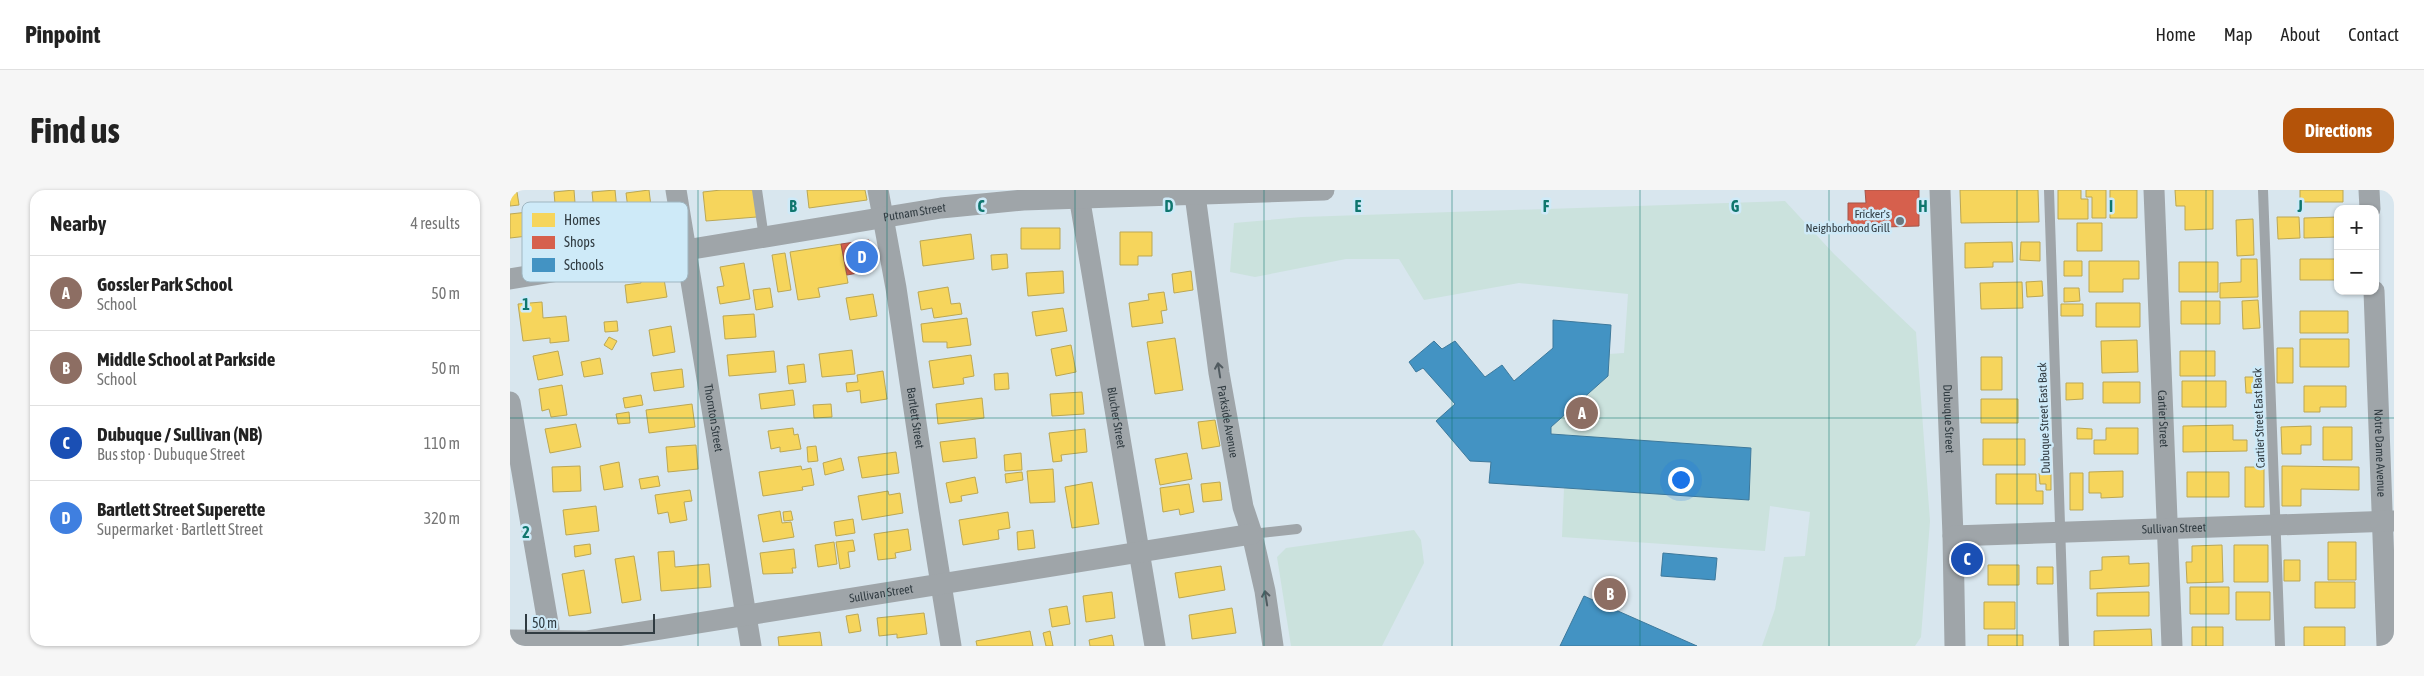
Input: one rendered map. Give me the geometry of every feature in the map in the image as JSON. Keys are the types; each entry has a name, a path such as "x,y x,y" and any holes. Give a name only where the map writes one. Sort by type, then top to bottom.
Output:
{"street":[{"name":"Bartlett Street","path":"878,190 896,288 951,646"},
{"name":"Putnam Street","path":"688,251 941,208 1079,194 1324,190"},
{"name":"Dubuque Street","path":"1940,190 1954,536 1955,646"},
{"name":"Cartier Street","path":"2154,190 2172,646"},
{"path":"2369,190 2370,205"},
{"name":"Parkside Avenue","path":"1207,193 1221,382 1243,507 1252,534 1265,592 1273,646"},
{"name":"Blucher Street","path":"1079,194 1155,646"},
{"name":"Thornton Street","path":"688,263 751,646"},
{"name":"Notre Dame Avenue","path":"2374,295 2386,417 2389,521 2387,646"},
{"path":"510,402 549,629 546,642"},
{"name":"Sullivan Street","path":"1954,536 2389,521"},
{"name":"Sullivan Street","path":"510,640 546,642 586,641 1252,534"}],"lane":[{"path":"756,190 764,238"},
{"name":"Dubuque Street East Back","path":"2049,190 2064,646"},
{"name":"Cartier Street East Back","path":"2263,190 2280,646"},
{"path":"1252,534 1298,529"}],"green space":[{"path":"1785,201 1834,254 1916,332 1930,521 1921,637 1915,646 1762,646 1775,609 1784,557 1805,556 1810,512 1770,506 1765,551 1562,537 1564,488 1749,500 1751,449 1551,434 1551,427 1608,376 1609,354 1624,353 1628,294 1519,283 1424,300 1399,259 1346,259 1255,277 1230,272 1234,223 1302,217"},
{"path":"1414,530 1421,540 1424,563 1382,646 1291,646 1277,557 1286,548"}],"building: Homes":[{"path":"574,190 575,202 555,202 554,192"},
{"path":"615,190 616,202 593,202 592,192"},
{"path":"649,190 650,202 627,202 626,193"},
{"path":"755,190 757,217 706,221 703,192"},
{"path":"807,190 865,190 867,200 809,208"},
{"path":"1960,190 2038,190 2039,222 1961,223"},
{"path":"2058,190 2081,190 2081,199 2088,199 2088,219 2058,219"},
{"path":"2086,190 2106,190 2106,218 2092,218 2092,197 2086,197"},
{"path":"2110,190 2137,190 2137,218 2110,218"},
{"path":"2175,190 2213,190 2213,229 2185,230 2185,206 2176,206"},
{"path":"2300,190 2343,190 2343,202 2300,202"},
{"path":"510,192 517,192 519,205 510,206"},
{"path":"522,213 522,237 510,238 510,214"},
{"path":"2277,217 2299,217 2300,238 2278,239"},
{"path":"2334,217 2334,237 2304,238 2304,218"},
{"path":"2253,219 2254,255 2237,256 2236,220"},
{"path":"2077,223 2102,223 2102,251 2077,251"},
{"path":"1021,228 1060,228 1060,249 1021,249"},
{"path":"1120,232 1152,232 1152,256 1138,256 1138,265 1120,265"},
{"path":"971,234 974,259 923,266 920,241"},
{"path":"2012,242 2013,262 1993,262 1993,267 1965,268 1965,243"},
{"path":"2021,242 2040,242 2040,261 2020,260"},
{"path":"841,244 848,283 818,288 820,297 798,300 790,252"},
{"path":"785,253 791,290 778,292 772,255"},
{"path":"1007,254 1008,268 992,270 991,255"},
{"path":"2241,259 2257,259 2258,297 2220,298 2220,283 2241,282"},
{"path":"2300,259 2334,259 2334,280 2300,280"},
{"path":"2064,261 2082,261 2082,276 2064,276"},
{"path":"2089,261 2139,261 2139,279 2123,279 2123,292 2089,292"},
{"path":"2179,262 2218,262 2218,292 2179,292"},
{"path":"744,263 750,299 720,304 717,287 724,286 720,267"},
{"path":"1063,271 1064,293 1028,296 1026,273"},
{"path":"1191,271 1193,290 1174,293 1172,274"},
{"path":"2042,281 2043,296 2027,297 2026,282"},
{"path":"664,282 667,297 627,303 625,285"},
{"path":"2022,282 2023,308 1981,309 1980,283"},
{"path":"948,287 951,304 960,303 962,314 934,318 932,308 921,310 918,292"},
{"path":"770,288 773,307 756,310 753,290"},
{"path":"2064,288 2079,288 2080,301 2064,302"},
{"path":"1164,292 1167,310 1161,311 1163,323 1132,327 1129,303 1149,300 1148,294"},
{"path":"873,294 877,316 850,320 846,298"},
{"path":"2258,300 2260,328 2243,329 2242,301"},
{"path":"2181,301 2220,301 2220,324 2181,324"},
{"path":"542,302 543,318 566,316 569,341 550,343 550,338 523,341 518,304"},
{"path":"2096,303 2140,303 2140,327 2096,327"},
{"path":"2061,304 2083,304 2083,316 2061,316"},
{"path":"1063,308 1067,331 1036,336 1032,312"},
{"path":"2300,311 2348,311 2348,333 2300,333"},
{"path":"754,314 756,337 725,339 723,316"},
{"path":"967,318 971,345 947,348 947,342 923,342 921,324"},
{"path":"617,321 618,331 605,332 604,322"},
{"path":"671,326 675,352 653,356 649,330"},
{"path":"609,337 617,341 612,350 604,345"},
{"path":"1175,338 1183,390 1155,394 1147,342"},
{"path":"2300,339 2349,339 2349,367 2300,367"},
{"path":"2137,340 2138,372 2102,373 2101,341"},
{"path":"1071,345 1076,372 1056,376 1051,349"},
{"path":"2277,348 2293,348 2293,383 2277,383"},
{"path":"852,350 855,374 822,377 819,354"},
{"path":"558,351 563,375 538,380 533,356"},
{"path":"774,351 776,372 729,376 727,355"},
{"path":"2180,351 2215,351 2215,376 2180,376"},
{"path":"971,355 974,376 963,378 964,384 933,388 929,361"},
{"path":"1981,357 2002,357 2002,390 1981,390"},
{"path":"600,358 603,374 584,377 581,362"},
{"path":"804,364 806,382 789,384 787,366"},
{"path":"682,369 684,387 654,391 651,373"},
{"path":"883,371 887,399 861,403 860,390 847,392 846,383 858,382 857,375"},
{"path":"1008,373 1009,389 995,390 994,374"},
{"path":"2245,377 2261,377 2262,393 2246,393"},
{"path":"2182,381 2226,381 2226,407 2182,407"},
{"path":"2103,382 2140,382 2140,403 2103,403"},
{"path":"2066,383 2083,383 2083,399 2066,400"},
{"path":"562,385 567,415 551,417 549,409 542,411 539,389"},
{"path":"2304,386 2346,386 2346,407 2320,407 2320,412 2304,412"},
{"path":"793,390 795,405 761,409 759,394"},
{"path":"1082,392 1084,414 1052,416 1050,394"},
{"path":"641,395 643,405 625,408 623,398"},
{"path":"982,398 984,418 938,424 936,404"},
{"path":"1981,399 2018,399 2018,423 1981,423"},
{"path":"692,404 695,427 649,433 646,410"},
{"path":"831,404 832,417 814,418 813,405"},
{"path":"629,412 630,423 618,424 616,414"},
{"path":"1215,420 1220,446 1202,449 1198,422"},
{"path":"576,424 581,447 550,453 545,429"},
{"path":"2233,425 2233,440 2247,440 2247,451 2183,452 2183,426"},
{"path":"2311,426 2311,445 2301,445 2301,454 2282,454 2281,427"},
{"path":"2323,427 2352,427 2352,460 2323,460"},
{"path":"793,428 794,435 798,434 801,449 780,452 780,447 771,449 768,431"},
{"path":"2077,428 2092,429 2092,439 2077,439"},
{"path":"2106,428 2138,428 2138,454 2094,454 2094,440 2106,440"},
{"path":"1085,429 1087,452 1061,455 1062,461 1053,462 1049,433"},
{"path":"975,438 977,458 943,462 940,442"},
{"path":"1983,439 2025,439 2025,465 1983,465"},
{"path":"696,445 698,469 668,472 666,447"},
{"path":"816,446 818,461 808,462 807,447"},
{"path":"896,452 899,473 862,478 858,457"},
{"path":"1021,453 1022,470 1005,471 1004,455"},
{"path":"1187,453 1192,479 1160,485 1155,459"},
{"path":"841,458 844,470 825,475 823,463"},
{"path":"619,462 623,487 604,490 600,466"},
{"path":"580,466 581,491 553,492 552,467"},
{"path":"801,466 802,470 811,468 814,485 802,487 803,490 763,496 759,472"},
{"path":"2282,466 2359,467 2359,490 2301,489 2301,506 2282,506"},
{"path":"2245,467 2264,467 2264,507 2245,507"},
{"path":"1053,469 1055,502 1030,503 1027,471"},
{"path":"2123,471 2123,497 2101,498 2101,493 2089,493 2089,472"},
{"path":"1022,472 1023,480 1006,483 1005,474"},
{"path":"2187,472 2229,472 2229,497 2187,497"},
{"path":"2039,473 2051,473 2051,490 2046,490 2046,484 2040,484"},
{"path":"2070,473 2083,473 2083,510 2070,510"},
{"path":"1996,474 2036,474 2036,491 2043,491 2043,504 1996,504"},
{"path":"658,476 660,486 641,489 639,479"},
{"path":"975,477 978,493 961,496 962,501 950,503 946,483"},
{"path":"1092,482 1099,524 1072,528 1065,487"},
{"path":"1220,482 1222,500 1203,502 1201,484"},
{"path":"1189,484 1194,512 1180,515 1179,509 1163,512 1160,488"},
{"path":"690,490 692,501 684,502 687,520 670,523 668,512 658,514 655,495"},
{"path":"888,491 889,495 900,493 903,513 862,520 858,496"},
{"path":"596,506 599,531 566,535 563,510"},
{"path":"780,511 782,523 791,522 794,537 763,542 758,515"},
{"path":"791,511 793,520 784,521 783,512"},
{"path":"1008,512 1010,528 998,530 999,539 963,545 959,520"},
{"path":"853,519 855,533 836,536 834,522"},
{"path":"908,529 911,550 895,553 896,558 878,560 874,534"},
{"path":"1033,530 1035,548 1018,550 1017,532"},
{"path":"853,540 855,551 848,552 850,567 840,569 836,542"},
{"path":"834,542 837,564 818,567 815,545"},
{"path":"2328,542 2356,542 2356,580 2328,580"},
{"path":"590,544 591,554 575,557 574,546"},
{"path":"2222,545 2223,582 2187,583 2186,562 2192,562 2192,546"},
{"path":"2234,545 2268,545 2268,582 2234,582"},
{"path":"794,549 796,568 792,568 793,573 763,574 760,553"},
{"path":"674,551 675,567 709,564 711,587 661,591 658,552"},
{"path":"634,556 641,600 622,603 615,559"},
{"path":"2129,556 2129,564 2149,563 2149,586 2090,589 2090,571 2102,570 2102,557"},
{"path":"2284,560 2300,560 2300,581 2284,581"},
{"path":"1988,565 2019,565 2019,585 1988,585"},
{"path":"1221,566 1225,590 1179,598 1175,573"},
{"path":"2037,567 2053,567 2053,584 2037,584"},
{"path":"584,570 591,613 569,616 562,574"},
{"path":"2315,582 2355,582 2355,608 2315,608"},
{"path":"2190,587 2229,587 2229,614 2190,614"},
{"path":"1112,592 1115,618 1086,622 1083,596"},
{"path":"2149,592 2149,616 2097,616 2097,593"},
{"path":"2236,592 2270,592 2270,620 2236,620"},
{"path":"1984,602 2015,602 2015,629 1984,629"},
{"path":"1067,606 1070,624 1052,627 1049,609"},
{"path":"1232,608 1236,633 1192,639 1189,615"},
{"path":"924,613 927,634 897,638 897,634 879,636 877,618"},
{"path":"858,614 861,631 849,633 846,616"},
{"path":"2192,627 2223,627 2223,646 2192,646"},
{"path":"2304,627 2345,627 2345,646 2304,646"},
{"path":"2151,629 2152,646 2094,646 2094,631"},
{"path":"1030,631 1033,646 977,646 976,641"},
{"path":"1050,631 1053,646 1046,646 1043,633"},
{"path":"820,632 822,646 779,646 778,637"},
{"path":"1112,635 1114,646 1090,646 1089,640"},
{"path":"1988,635 2023,635 2023,646 1988,646"}],"building: Shops":[{"path":"1865,190 1919,190 1919,226 1848,228 1848,203 1866,203"},
{"path":"869,240 874,270 847,275 841,244"}],"building: Schools":[{"path":"1553,320 1611,325 1608,376 1551,427 1551,434 1751,448 1749,500 1489,483 1491,462 1470,461 1436,421 1455,404 1423,368 1416,372 1409,362 1434,341 1442,349 1455,341 1485,377 1502,365 1514,381 1553,348"},
{"path":"1663,553 1717,558 1715,580 1661,576"},
{"path":"1584,596 1697,646 1560,646"}],"place":[{"name":"Fricker's Neighborhood Grill","path":"1900,221"},
{"name":"Bartlett Street Superette","path":"862,257"},
{"name":"Gossler Park School","path":"1582,413"},
{"name":"Dubuque / Sullivan (NB)","path":"1967,559"},
{"name":"Middle School at Parkside","path":"1610,594"}]}
